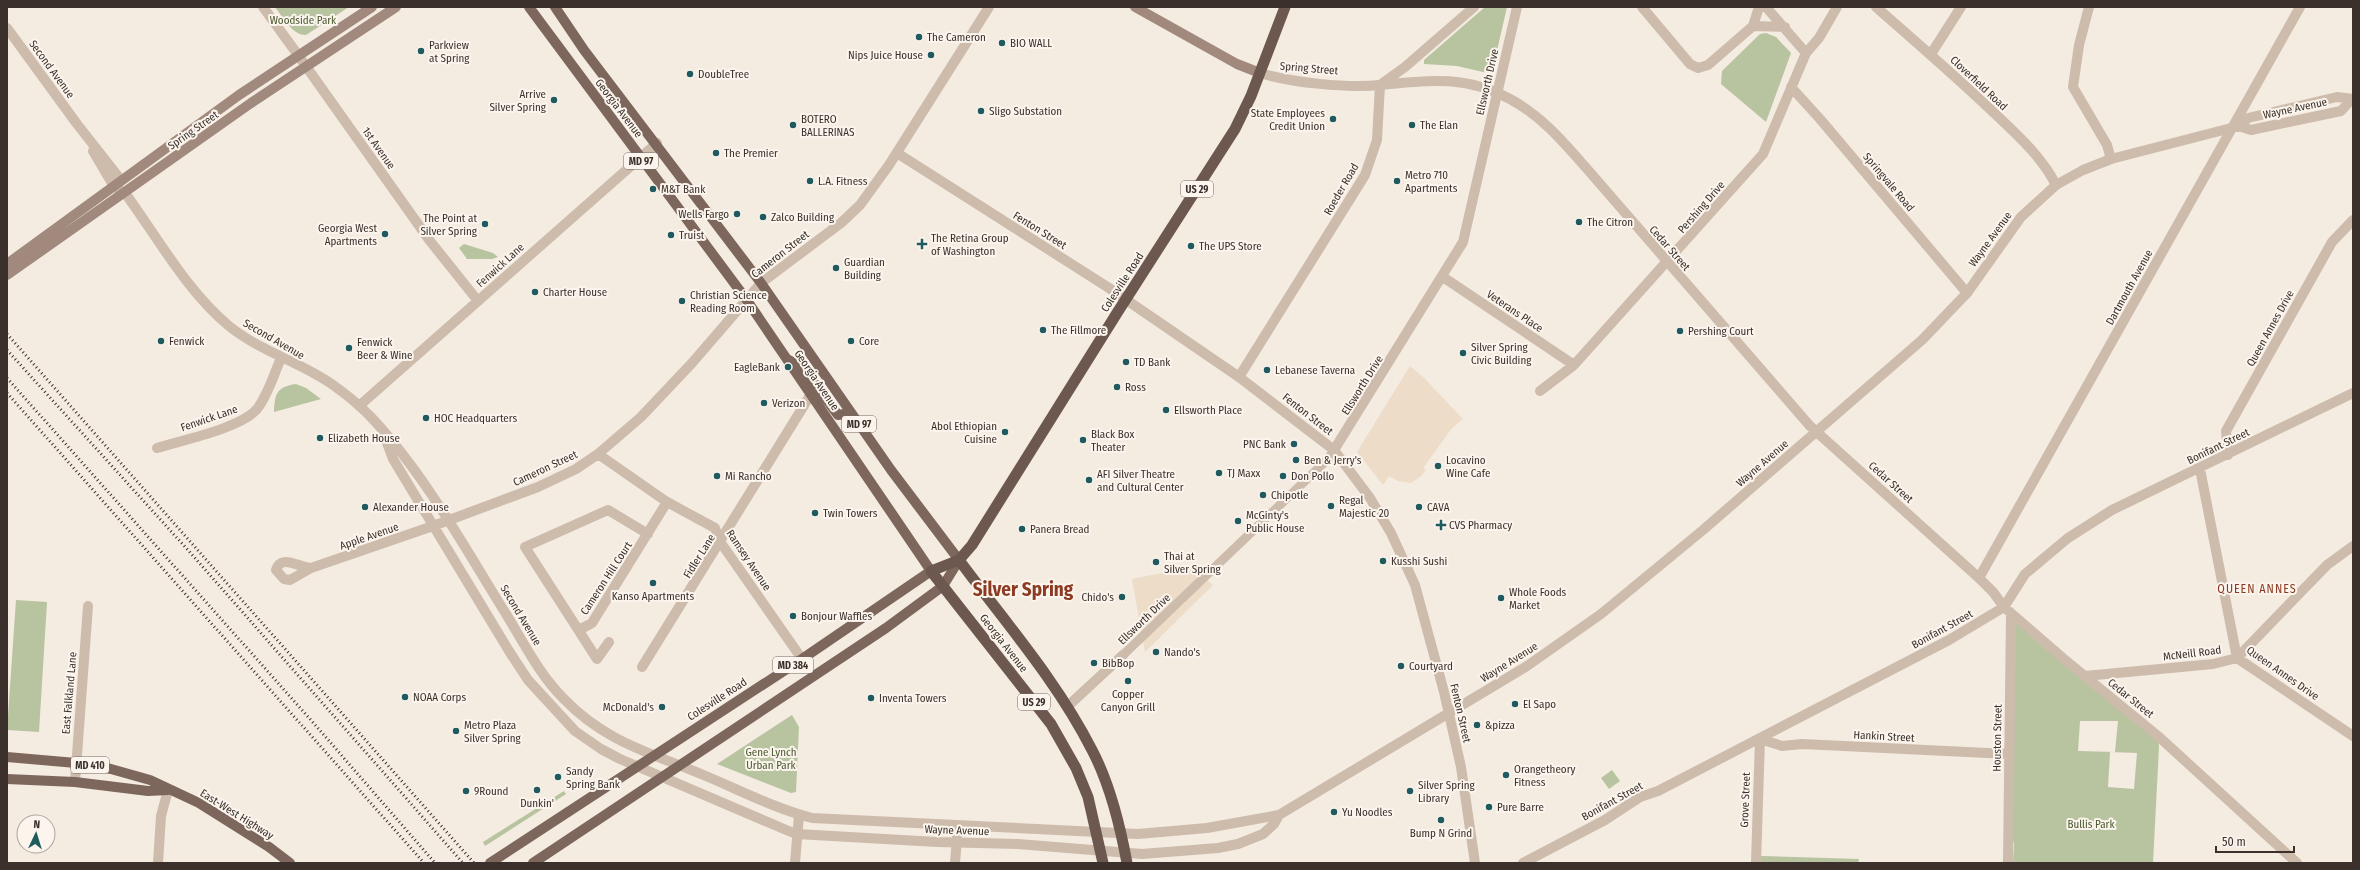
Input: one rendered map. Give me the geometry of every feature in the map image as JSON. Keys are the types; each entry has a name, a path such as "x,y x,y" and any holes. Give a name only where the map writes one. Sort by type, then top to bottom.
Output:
{"highway":[{"name":"Colesville Road","path":"931,571 959,560 976,540 1235,129 1260,74 1285,7"},
{"name":"Georgia Avenue","path":"959,560 1020,638 1068,706 1093,751 1121,832 1126,858"},
{"name":"Georgia Avenue","path":"931,571 1051,724 1081,779 1090,802 1103,863"}],"main road":[{"name":"Spring Street","path":"7,264 117,183 298,55 372,7"},
{"name":"Spring Street","path":"7,275 306,67 396,7"},
{"name":"Georgia Avenue","path":"529,7 746,299 931,571"},
{"name":"Georgia Avenue","path":"555,7 584,50 657,143 761,283 851,413 959,560"},
{"name":"Spring Street","path":"1135,7 1231,61 1260,74"},
{"name":"MD 97","path":"787,359 802,368 838,415 851,413"},
{"name":"Colesville Road","path":"533,863 886,628 942,586 959,560"},
{"name":"Colesville Road","path":"490,863 802,659 931,571"},
{"name":"East-West Highway","path":"7,758 76,763 111,769 150,780 168,790 199,803 269,847 290,863"},
{"name":"East-West Highway","path":"7,779 75,782 139,790 168,790"}],"street":[{"name":"1st Avenue","path":"263,7 430,241 478,301"},
{"name":"Cameron Street","path":"433,526 538,487 576,469 598,454 641,417 736,314 746,299 761,283 841,223 860,205 897,153 989,7"},
{"path":"1380,85 1405,67 1474,7"},
{"name":"Ellsworth Drive","path":"1068,706 1328,459 1334,450 1464,242 1516,7"},
{"path":"1642,7 1690,64 1698,68 1708,65 1753,26 1759,7"},
{"path":"1766,7 1785,27 1806,54"},
{"name":"Pershing Drive","path":"1540,391 1574,365 1667,263 1763,154 1790,87 1806,54 1819,38 1837,7"},
{"name":"Cloverfield Road","path":"1876,7 1931,54 2020,138 2040,160 2056,185"},
{"path":"1931,54 1960,7"},
{"path":"2089,7 2080,45 2073,88 2107,145 2111,159"},
{"name":"Dartmouth Avenue","path":"1979,578 2235,127 2300,7"},
{"path":"1753,26 1785,27"},
{"name":"Second Avenue","path":"7,28 77,124 187,282 228,325 248,340 332,384 359,406 396,445 448,520 539,668 562,697 585,719 605,732 634,749 679,766"},
{"name":"Spring Street","path":"1260,74 1279,79 1312,83 1380,85 1432,80 1457,82 1497,93"},
{"name":"Roeder Road","path":"1238,377 1365,175 1377,140 1380,85"},
{"name":"Springvale Road","path":"1790,87 1820,119 1967,293"},
{"name":"Cedar Street","path":"1497,93 1523,107 1553,132 1801,416 1979,578 2011,614 2190,763 2297,863"},
{"name":"Wayne Avenue","path":"679,766 799,815 812,818 1138,834 1179,832 1279,814 1533,662 1601,614 1818,432 1922,340 1967,293 2021,216 2056,185 2083,170 2111,159 2235,127 2251,130 2341,111 2352,100"},
{"name":"Fenwick Lane","path":"359,406 657,143"},
{"name":"Fenton Street","path":"897,153 1126,300 1238,377 1334,450 1370,498 1391,533 1415,585 1449,713 1466,795 1475,863"},
{"name":"Queen Annes Drive","path":"2228,455 2226,431 2332,242 2353,220"},
{"name":"Veterans Place","path":"1443,277 1574,365"},
{"name":"Fenwick Lane","path":"157,448 237,424 250,416 258,408 266,394 281,358"},
{"name":"Bonifant Street","path":"1523,863 1605,820 1640,797 1658,791 1949,640 2004,607 2024,574 2068,538 2112,510 2200,469 2353,393"},
{"name":"Fidler Lane","path":"642,667 721,543 811,394"},
{"name":"Second Avenue","path":"383,432 393,459 528,680 554,710 575,731 601,749 636,767"},
{"name":"Ramsey Avenue","path":"598,454 667,502 715,528 721,543 802,659"},
{"name":"Queen Annes Drive","path":"2200,469 2237,658 2353,736"},
{"name":"Cameron Hill Court","path":"578,630 592,622 667,502"},
{"name":"Cameron Hill Court","path":"609,642 597,659 525,547 608,510 648,534"},
{"name":"Apple Avenue","path":"311,568 433,526"},
{"name":"McNeill Road","path":"2085,676 2214,664 2237,658 2327,565 2353,546"},
{"name":"East Falkland Lane","path":"75,782 88,606"},
{"path":"489,615 502,607"},
{"name":"Houston Street","path":"2008,863 2008,754 2011,614"},
{"name":"Hankin Street","path":"1760,739 1782,746 1802,744 2008,754"},
{"name":"Grove Street","path":"1756,863 1760,739"},
{"name":"Wayne Avenue","path":"636,767 797,834 1018,844 1101,851 1126,858 1142,854 1218,848 1238,844 1263,834 1274,824 1279,814"},
{"path":"158,863 161,816 168,790"},
{"path":"795,863 799,815"},
{"path":"955,863 958,826"}],"green space":[{"name":"Woodside Park","path":"275,7 349,7 306,35 293,29"},
{"path":"1485,7 1507,7 1493,68 1483,72 1457,66 1424,64 1424,60"},
{"path":"1766,33 1776,37 1791,53 1766,122 1721,84 1722,71 1760,34"},
{"path":"464,244 493,253 498,257 492,259 467,259 459,248"},
{"path":"296,384 306,388 321,399 274,412 275,400 278,392 284,387"},
{"path":"16,600 47,602 39,732 7,730"},
{"name":"Bullis Park","path":"2011,614 2158,736 2159,747 2153,863 2013,863 2014,844 2011,832","holes":["2080,721 2118,721 2115,752 2078,751","2110,752 2137,753 2134,789 2108,787"]},
{"name":"Gene Lynch Urban Park","path":"792,715 799,727 796,792 791,793 717,764"},
{"path":"1612,770 1620,781 1609,789 1601,778"},
{"path":"564,791 566,794 485,846 483,842"},
{"path":"1761,856 1859,859 1858,863 1761,863"}],"shaded area":[{"path":"1410,366 1424,378 1463,419 1452,428 1423,468 1426,470 1421,476 1411,483 1398,481 1389,476 1383,485 1357,452"},
{"path":"1192,567 1213,585 1145,652 1132,579"}],"railway":[{"path":"7,334 474,863"},
{"path":"7,350 187,549 463,863"},
{"path":"7,378 310,719 435,863"},
{"path":"7,393 424,863"}],"place":[{"name":"The Cameron","path":"919,37"},
{"name":"BIO WALL","path":"1002,43"},
{"name":"Parkview at Spring","path":"421,51"},
{"name":"Nips Juice House","path":"931,55"},
{"name":"DoubleTree","path":"690,74"},
{"name":"Arrive Silver Spring","path":"554,100"},
{"name":"Sligo Substation","path":"981,111"},
{"name":"State Employees Credit Union","path":"1333,119"},
{"name":"BOTERO BALLERINAS","path":"793,125"},
{"name":"The Elan","path":"1412,125"},
{"name":"The Premier","path":"716,153"},
{"name":"L.A. Fitness","path":"810,181"},
{"name":"Metro 710 Apartments","path":"1397,181"},
{"name":"M&T Bank","path":"653,189"},
{"name":"Wells Fargo","path":"737,214"},
{"name":"Zalco Building","path":"763,217"},
{"name":"The Citron","path":"1579,222"},
{"name":"The Point at Silver Spring","path":"485,224"},
{"name":"Georgia West Apartments","path":"385,234"},
{"name":"Truist","path":"671,235"},
{"name":"The Retina Group of Washington","path":"922,244"},
{"name":"The UPS Store","path":"1191,246"},
{"name":"Guardian Building","path":"836,268"},
{"name":"Charter House","path":"535,292"},
{"name":"Christian Science Reading Room","path":"682,301"},
{"name":"The Fillmore","path":"1043,330"},
{"name":"Pershing Court","path":"1680,331"},
{"name":"Fenwick","path":"161,341"},
{"name":"Core","path":"851,341"},
{"name":"Fenwick Beer & Wine","path":"349,348"},
{"name":"Silver Spring Civic Building","path":"1463,353"},
{"name":"TD Bank","path":"1126,362"},
{"name":"EagleBank","path":"788,367"},
{"name":"Lebanese Taverna","path":"1267,370"},
{"name":"Ross","path":"1117,387"},
{"name":"Verizon","path":"764,403"},
{"name":"Ellsworth Place","path":"1166,410"},
{"name":"HOC Headquarters","path":"426,418"},
{"name":"Abol Ethiopian Cuisine","path":"1005,432"},
{"name":"Elizabeth House","path":"320,438"},
{"name":"Black Box Theater","path":"1083,440"},
{"name":"PNC Bank","path":"1294,444"},
{"name":"Ben & Jerry's","path":"1296,460"},
{"name":"Locavino Wine Cafe","path":"1438,466"},
{"name":"TJ Maxx","path":"1219,473"},
{"name":"Mi Rancho","path":"717,476"},
{"name":"Don Pollo","path":"1283,476"},
{"name":"AFI Silver Theatre and Cultural Center","path":"1089,480"},
{"name":"Chipotle","path":"1263,495"},
{"name":"Regal Majestic 20","path":"1331,506"},
{"name":"Alexander House","path":"365,507"},
{"name":"CAVA","path":"1419,507"},
{"name":"Twin Towers","path":"815,513"},
{"name":"McGinty's Public House","path":"1238,521"},
{"name":"CVS Pharmacy","path":"1441,525"},
{"name":"Panera Bread","path":"1022,529"},
{"name":"Kusshi Sushi","path":"1383,561"},
{"name":"Thai at Silver Spring","path":"1156,562"},
{"name":"Kanso Apartments","path":"653,583"},
{"name":"Chido's","path":"1122,597"},
{"name":"Whole Foods Market","path":"1501,598"},
{"name":"Bonjour Waffles","path":"793,616"},
{"name":"Nando's","path":"1156,652"},
{"name":"BibBop","path":"1094,663"},
{"name":"Courtyard","path":"1401,666"},
{"name":"Copper Canyon Grill","path":"1128,681"},
{"name":"NOAA Corps","path":"405,697"},
{"name":"Inventa Towers","path":"871,698"},
{"name":"El Sapo","path":"1515,704"},
{"name":"McDonald's","path":"662,707"},
{"name":"&pizza","path":"1477,725"},
{"name":"Metro Plaza Silver Spring","path":"456,731"},
{"name":"Orangetheory Fitness","path":"1506,775"},
{"name":"Sandy Spring Bank","path":"558,777"},
{"name":"Dunkin'","path":"537,790"},
{"name":"9Round","path":"466,791"},
{"name":"Silver Spring Library","path":"1410,791"},
{"name":"Pure Barre","path":"1489,807"},
{"name":"Yu Noodles","path":"1334,812"},
{"name":"Bump N Grind","path":"1441,820"}],"district":[{"name":"Silver Spring","path":"1023,589"},
{"name":"QUEEN ANNES","path":"2257,589"}]}
